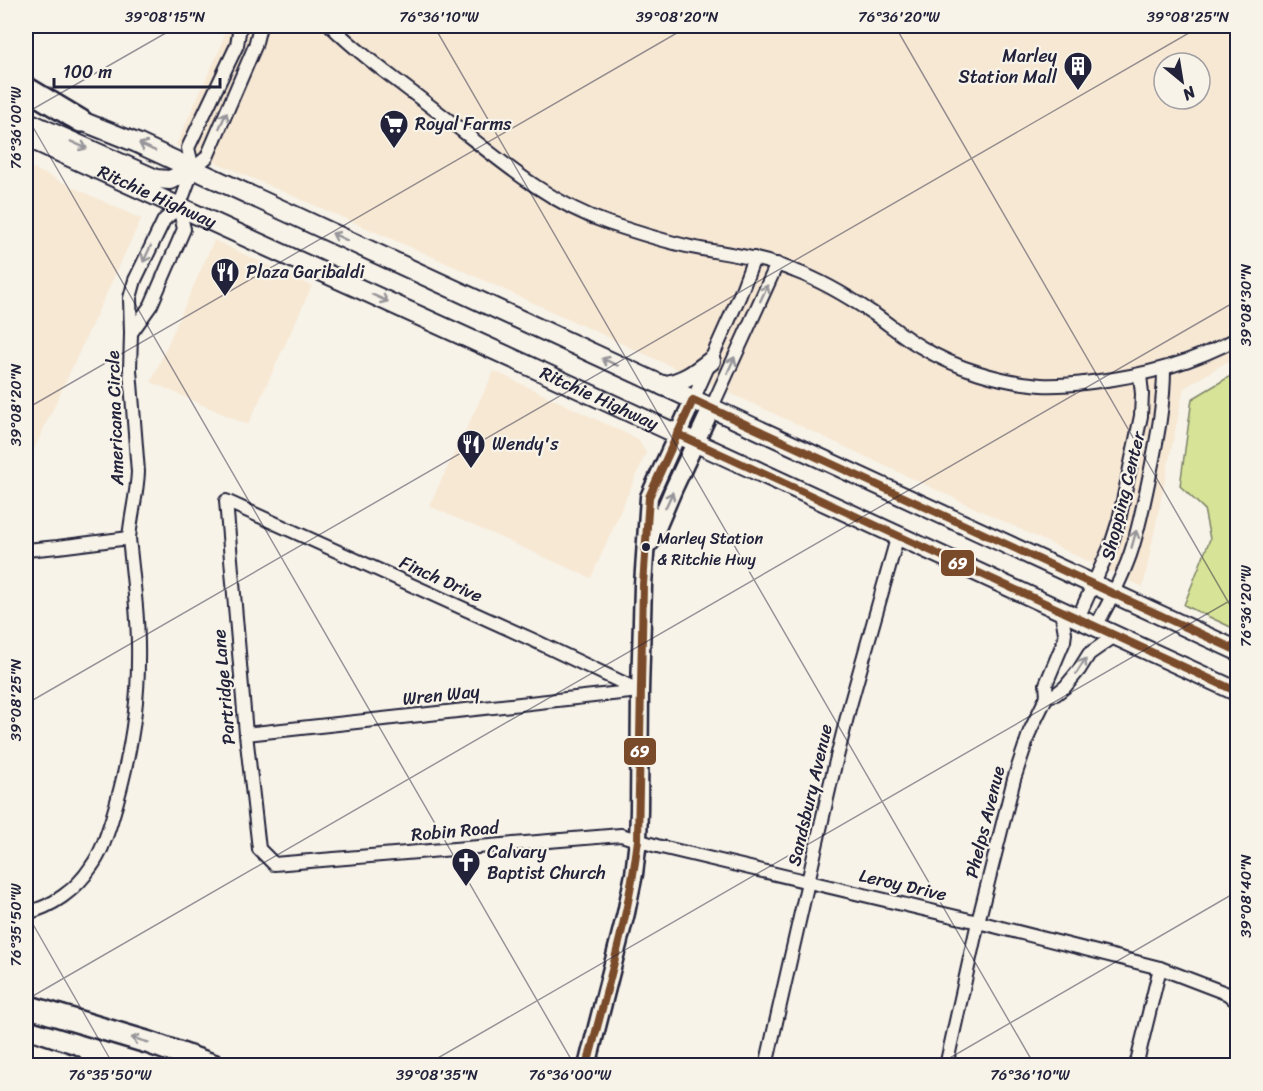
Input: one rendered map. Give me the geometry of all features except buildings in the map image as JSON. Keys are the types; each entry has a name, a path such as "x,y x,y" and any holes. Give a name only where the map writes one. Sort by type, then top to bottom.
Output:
{"highway":[{"path":"26,88 81,121"},
{"path":"26,1006 215,1065"},
{"path":"26,1051 72,1065"}],"main road":[{"name":"Ritchie Highway","path":"26,97 137,143 1238,651"},
{"path":"26,121 156,179 170,180 193,169"},
{"name":"Ritchie Highway","path":"26,137 1238,692"},
{"path":"663,386 687,379 711,361"},
{"path":"587,1065 626,913 638,840 643,585 649,497 693,400"},
{"path":"646,554 711,409"}],"street":[{"name":"Americana Circle","path":"193,169 188,148 237,45 240,26"},
{"name":"Americana Circle","path":"26,913 57,900 85,876 99,855 121,788 132,734 138,660 137,621 129,538 138,472 130,370 130,298 135,280 164,220 179,207 193,169 207,157 255,46 260,26"},
{"path":"331,26 371,60 515,171 568,207 648,236 691,247 754,258 808,276 842,293 922,348 978,373 1010,381 1042,385 1076,384 1140,375 1179,365 1238,338"},
{"name":"Americana Circle","path":"131,333 151,304 184,229 179,207"},
{"path":"693,400 754,258"},
{"path":"711,409 777,264"},
{"name":"Shopping Center","path":"1096,626 1114,594 1138,527 1160,425 1164,395 1164,369"},
{"name":"Shopping Center","path":"1078,618 1111,545 1128,480 1142,416 1140,375"},
{"name":"Finch Drive","path":"226,501 640,691"},
{"name":"Partridge Lane","path":"226,501 246,734 260,849 274,864"},
{"name":"Sandsbury Avenue","path":"766,1065 844,730 898,535"},
{"path":"26,550 129,538"},
{"name":"Phelps Avenue","path":"946,1065 978,922 1016,770 1030,731 1047,696 1046,684 1064,642 1065,633 1061,610"},
{"name":"Phelps Avenue","path":"1047,696 1056,694 1065,687 1089,654 1116,635"},
{"name":"Wren Way","path":"246,734 640,691"},
{"name":"Robin Road","path":"274,864 621,835 638,840"},
{"name":"Leroy Drive","path":"638,840 1160,968 1228,994 1238,1003"},
{"path":"1136,1065 1160,968"}],"shaded area":[{"path":"226,26 1237,26 1237,356 1184,388 1143,587 760,407 433,257 176,145 221,46"},
{"path":"26,165 141,219 26,467"},
{"path":"214,240 312,286 248,425 151,382"},
{"path":"494,371 638,439 646,453 591,578 429,506"}],"green space":[{"path":"1237,372 1237,630 1184,605 1210,539 1204,509 1180,486 1192,399"}],"transit line":[{"name":"69","path":"587,1066 623,926 638,840 643,585 649,497 693,400 1238,651"},
{"name":"69","path":"677,434 1238,692"}],"place":[{"name":"Marley Station Mall","path":"1078,92"},
{"name":"Royal Farms","path":"394,150"},
{"name":"Plaza Garibaldi","path":"225,298"},
{"name":"Wendy's","path":"471,470"},
{"name":"Marley Station & Ritchie Hwy","path":"646,547"},
{"name":"Calvary Baptist Church","path":"466,888"}]}
